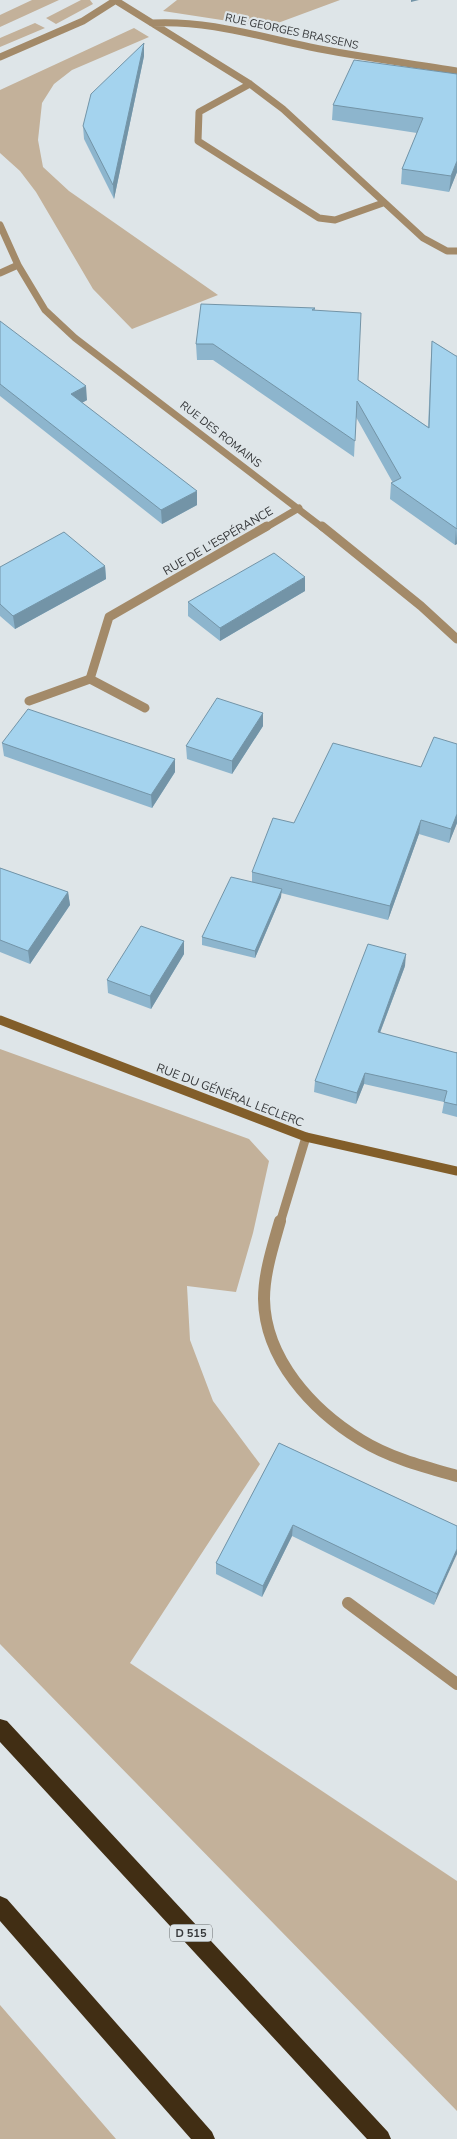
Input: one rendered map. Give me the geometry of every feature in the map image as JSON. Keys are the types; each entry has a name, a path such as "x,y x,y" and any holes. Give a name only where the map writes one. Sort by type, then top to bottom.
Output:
{"highway":[{"name":"D 515","path":"0,1728 381,2139"},
{"path":"0,1906 205,2139"}],"street":[{"path":"0,57 83,21 116,0 250,84 283,109 423,238 447,251 457,251"},
{"name":"RUE GEORGES BRASSENS","path":"152,24 176,21 212,25 309,47 457,71"},
{"path":"250,84 199,112 198,141 319,218 334,220 384,203"},
{"name":"RUE DES ROMAINS","path":"0,225 18,265 45,310 75,338 298,508 421,606 457,639"},
{"path":"0,274 18,265"},
{"name":"RUE DE L'ESPÉRANCE","path":"90,679 109,617 298,508"},
{"path":"29,701 90,679 145,708"},
{"name":"RUE DU GÉNÉRAL LECLERC","path":"0,1020 306,1136 457,1171"},
{"path":"306,1136 280,1217 268,1266 264,1298 266,1322 276,1351 293,1381 336,1422 362,1441 409,1462 457,1476"},
{"path":"348,1603 457,1684"}],"shaded area":[{"path":"32,0 59,0 0,27 0,15"},
{"path":"81,0 90,0 93,4 56,24 46,18"},
{"path":"177,0 340,0 267,27 163,11"},
{"path":"35,23 45,28 0,47 0,38"},
{"path":"134,28 149,37 72,70 54,84 42,103 38,140 43,167 69,191 218,295 132,329 93,289 36,192 20,171 0,153 0,90"},
{"path":"0,1049 249,1139 269,1161 253,1233 236,1292 187,1286 190,1340 213,1401 260,1464 130,1663 457,1881 457,2111 0,1644"},
{"path":"0,2005 116,2139 0,2139"}],"building":[{"path":"144,43 113,185 83,126 91,94"},
{"path":"354,60 457,74 457,161 451,176 402,169 423,118 333,105"},
{"path":"201,304 315,308 312,310 361,313 358,380 429,428 432,341 457,356 457,529 391,483 401,478 357,401 355,441 213,344 196,344"},
{"path":"0,321 86,386 71,394 197,491 161,510 0,384"},
{"path":"64,532 105,566 13,616 0,604 0,567"},
{"path":"274,553 305,577 220,628 188,602"},
{"path":"217,698 263,713 232,761 186,746"},
{"path":"28,709 175,759 151,795 2,743"},
{"path":"434,737 457,744 457,814 451,829 421,820 390,906 252,872 273,818 294,823 333,743 421,767"},
{"path":"0,868 68,892 28,951 0,940"},
{"path":"231,877 282,889 255,951 202,937"},
{"path":"141,926 184,941 150,996 107,980"},
{"path":"368,944 406,954 378,1032 457,1053 457,1105 444,1102 447,1091 365,1073 357,1093 315,1081"},
{"path":"279,1443 457,1526 457,1549 437,1594 293,1525 263,1586 216,1563"}]}
